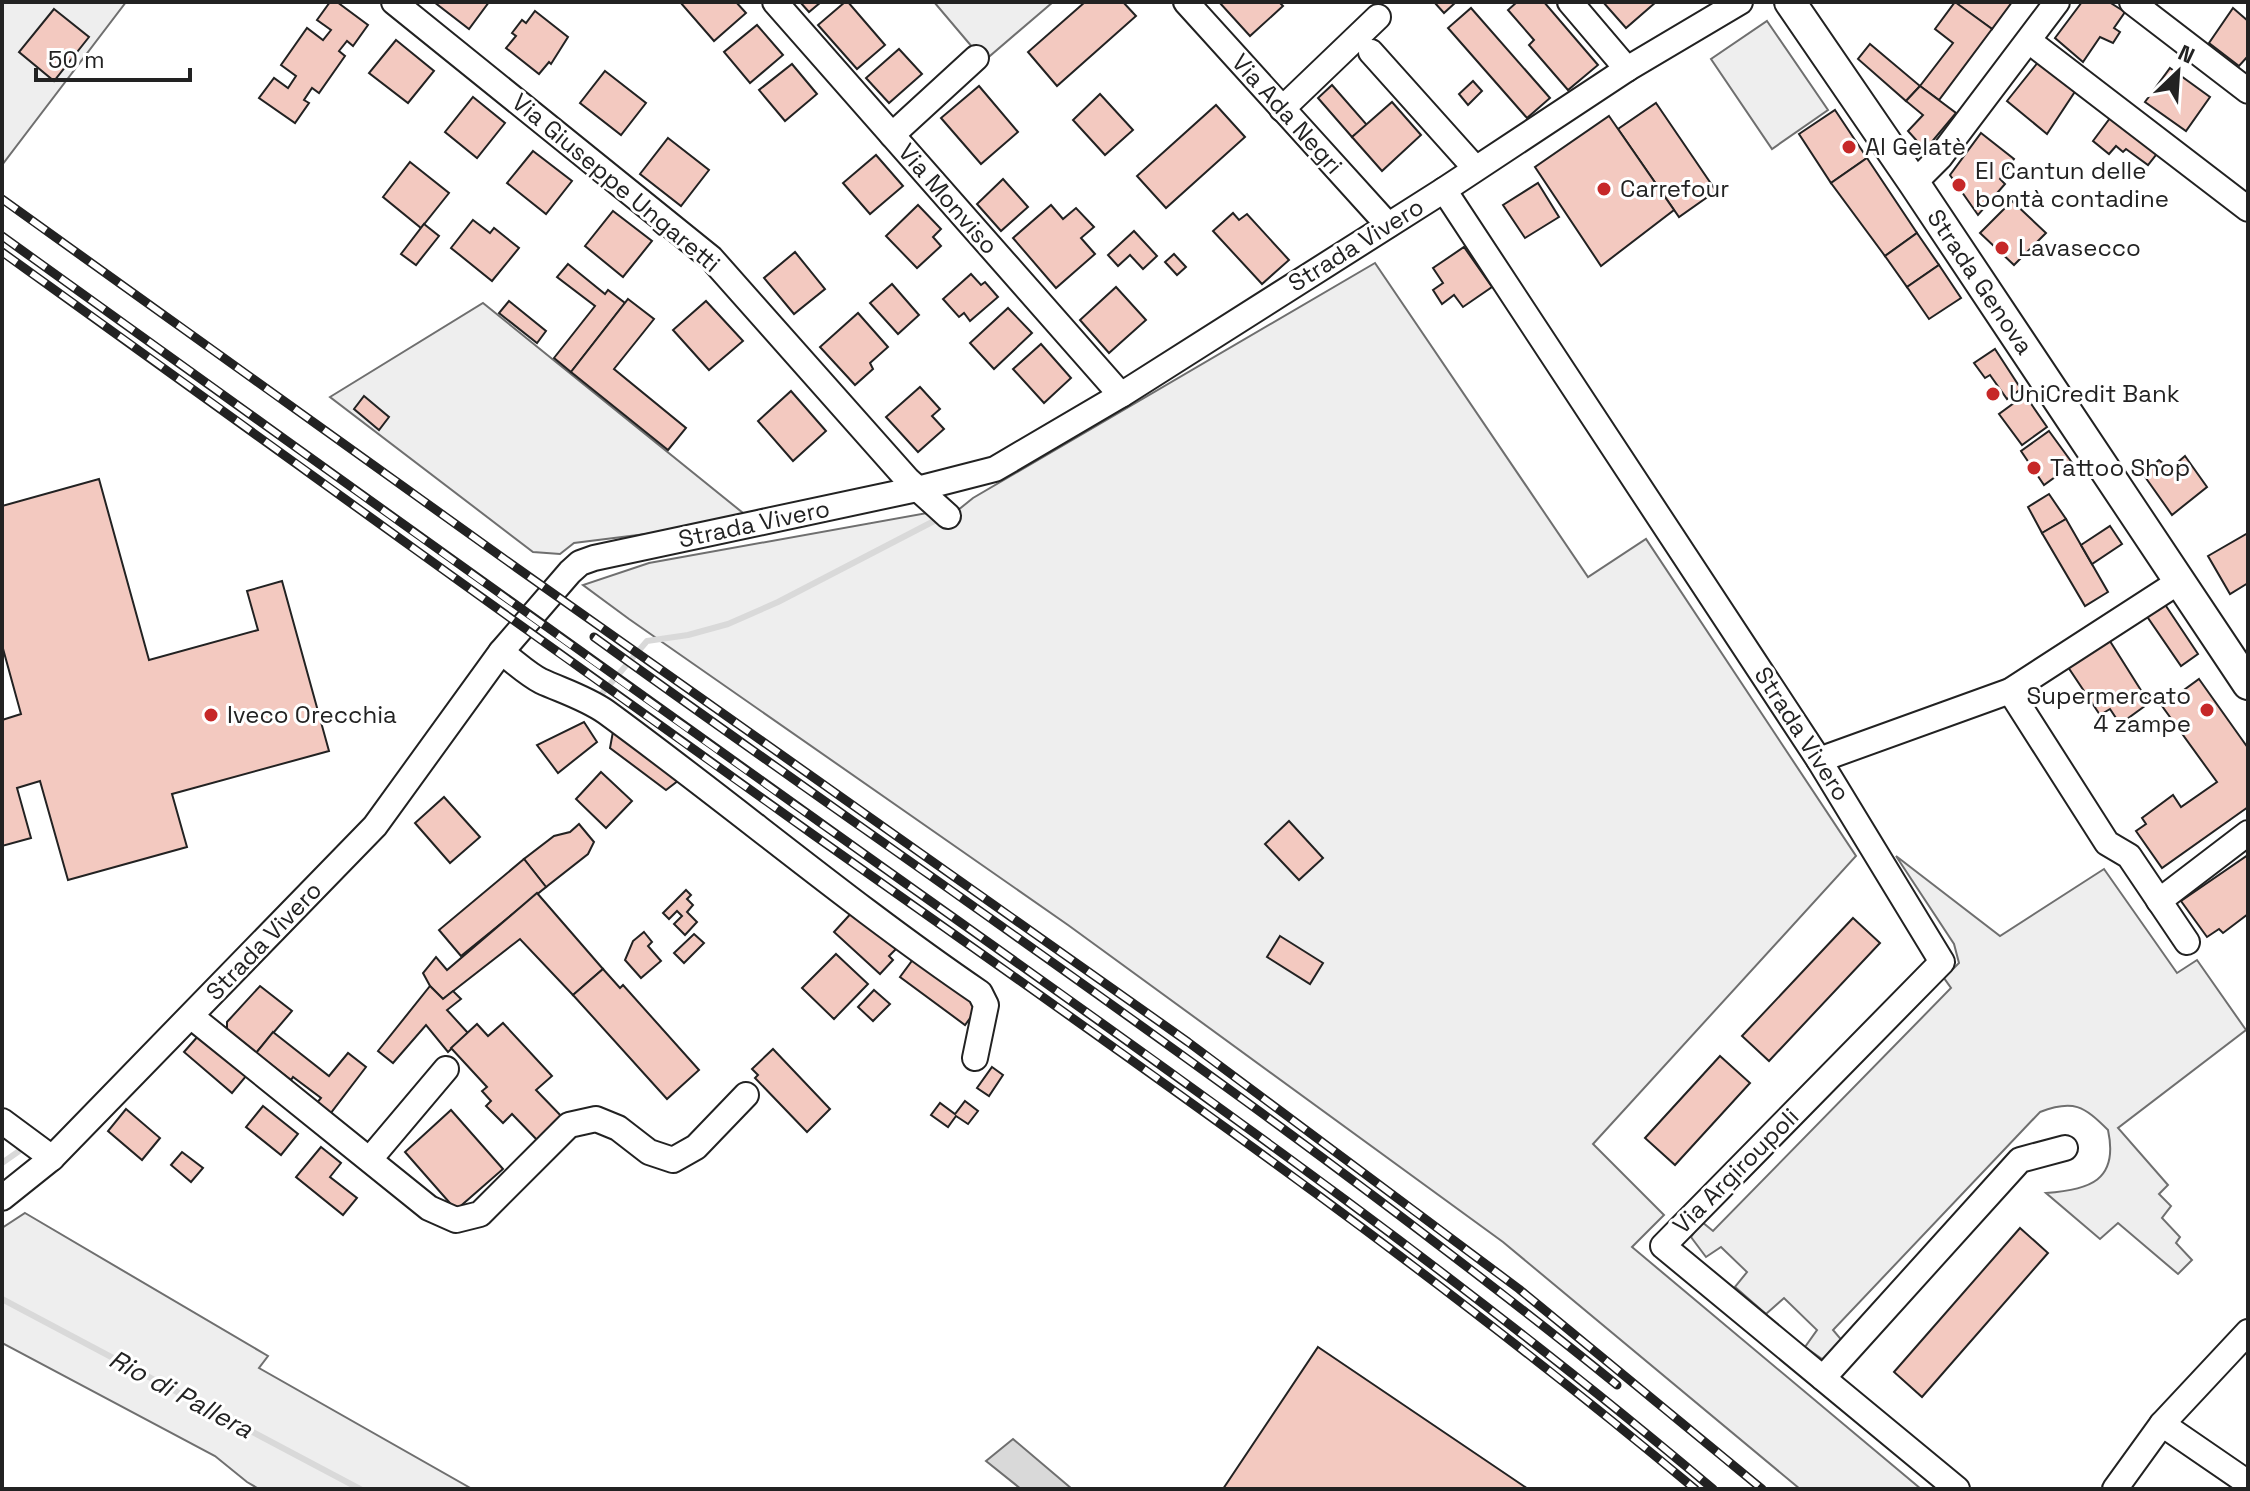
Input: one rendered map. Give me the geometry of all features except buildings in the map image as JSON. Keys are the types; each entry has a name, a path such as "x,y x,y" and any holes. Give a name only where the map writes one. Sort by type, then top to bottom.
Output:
{"main road":[{"name":"Strada Genova","path":"1790,2 2248,684"}],"street":[{"name":"Via Giuseppe Ungaretti","path":"394,2 711,258 917,489 948,516"},
{"name":"Via Monviso","path":"775,2 1121,395"},
{"name":"Via Ada Negri","path":"1186,2 1388,225"},
{"path":"1570,2 1627,69"},
{"name":"Strada Vivero","path":"2,1198 52,1158 375,826 501,652 580,563 995,469 1121,395 1444,190 1627,69 1740,2"},
{"path":"1914,183 1940,157 2057,2"},
{"path":"2132,2 2248,91"},
{"path":"1282,109 1378,17"},
{"path":"2029,41 2248,209"},
{"path":"1371,52 1475,168"},
{"path":"892,135 976,58"},
{"name":"Strada Vivero","path":"1444,190 1819,760 1942,962"},
{"path":"1819,760 2010,691 2180,581"},
{"path":"501,652 538,680 601,709 767,833 899,938 980,993 986,1005 975,1058"},
{"path":"2010,691 2107,843 2129,856 2187,942"},
{"path":"2159,901 2248,833"},
{"name":"Via Argiroupoli","path":"1942,962 1663,1246 1957,1489"},
{"name":"Strada Vivero","path":"192,1017 429,1208 456,1220 480,1214 569,1125 596,1119 618,1128 649,1152 673,1160 696,1147 746,1095"},
{"path":"370,1159 446,1069"},
{"path":"2,1121 52,1158"},
{"path":"1823,1378 2020,1160 2065,1148"},
{"path":"2115,1489 2162,1424 2248,1332"},
{"path":"2162,1424 2248,1483"}],"shaded area":[{"path":"2,2 126,2 2,165"},
{"path":"934,2 1053,2 984,61"},
{"path":"1767,21 1828,110 1772,149 1711,59"},
{"path":"1375,263 1588,577 1646,539 1856,856 1593,1144 1664,1215 1632,1247 1921,1489 1800,1489 1503,1242 1068,925 583,585 649,563 927,513 942,523 973,498"},
{"path":"483,303 748,517 574,543 560,554 533,552 330,397"},
{"path":"1896,856 2000,936 2104,869 2177,973 2197,960 2246,1030 2118,1128 2168,1185 2159,1194 2171,1206 2162,1218 2180,1237 2176,1243 2192,1260 2178,1274 2118,1223 2100,1239 2046,1193 2075,1189 2097,1180 2105,1172 2110,1147 2108,1130 2085,1110 2070,1106 2051,1108 2040,1112 1833,1330 1845,1344 1822,1359 1805,1347 1817,1330 1784,1298 1766,1314 1735,1287 1747,1272 1721,1247 1706,1257 1691,1237 1702,1222 1713,1231 1951,988 1944,978 1959,963 1954,944"},
{"path":"25,1213 268,1356 259,1368 472,1489 259,1489 215,1456 2,1343 2,1228"},
{"path":"1013,1439 1072,1489 1021,1489 986,1461"}],"waterway":[{"path":"599,697 647,641 688,635 728,624 778,602 936,520"},
{"path":"2,1163 22,1149"},
{"name":"Rio di Pallera","path":"2,1299 360,1489"}],"railway":[{"path":"2,199 1188,1042 1519,1289 1762,1489"},
{"path":"2,236 1293,1161 1506,1322 1713,1489"},
{"path":"2,252 611,691 1262,1154 1481,1318 1695,1489"},
{"path":"594,637 1239,1097 1367,1191 1617,1385"}],"place":[{"name":"Al Gelatè","path":"1849,147"},
{"name":"El Cantun delle bontà contadine","path":"1959,185"},
{"name":"Carrefour","path":"1604,189"},
{"name":"Lavasecco","path":"2002,248"},
{"name":"UniCredit Bank","path":"1993,394"},
{"name":"Tattoo Shop","path":"2034,468"},
{"name":"Supermercato 4 zampe","path":"2207,710"},
{"name":"Iveco Orecchia","path":"211,715"}]}
